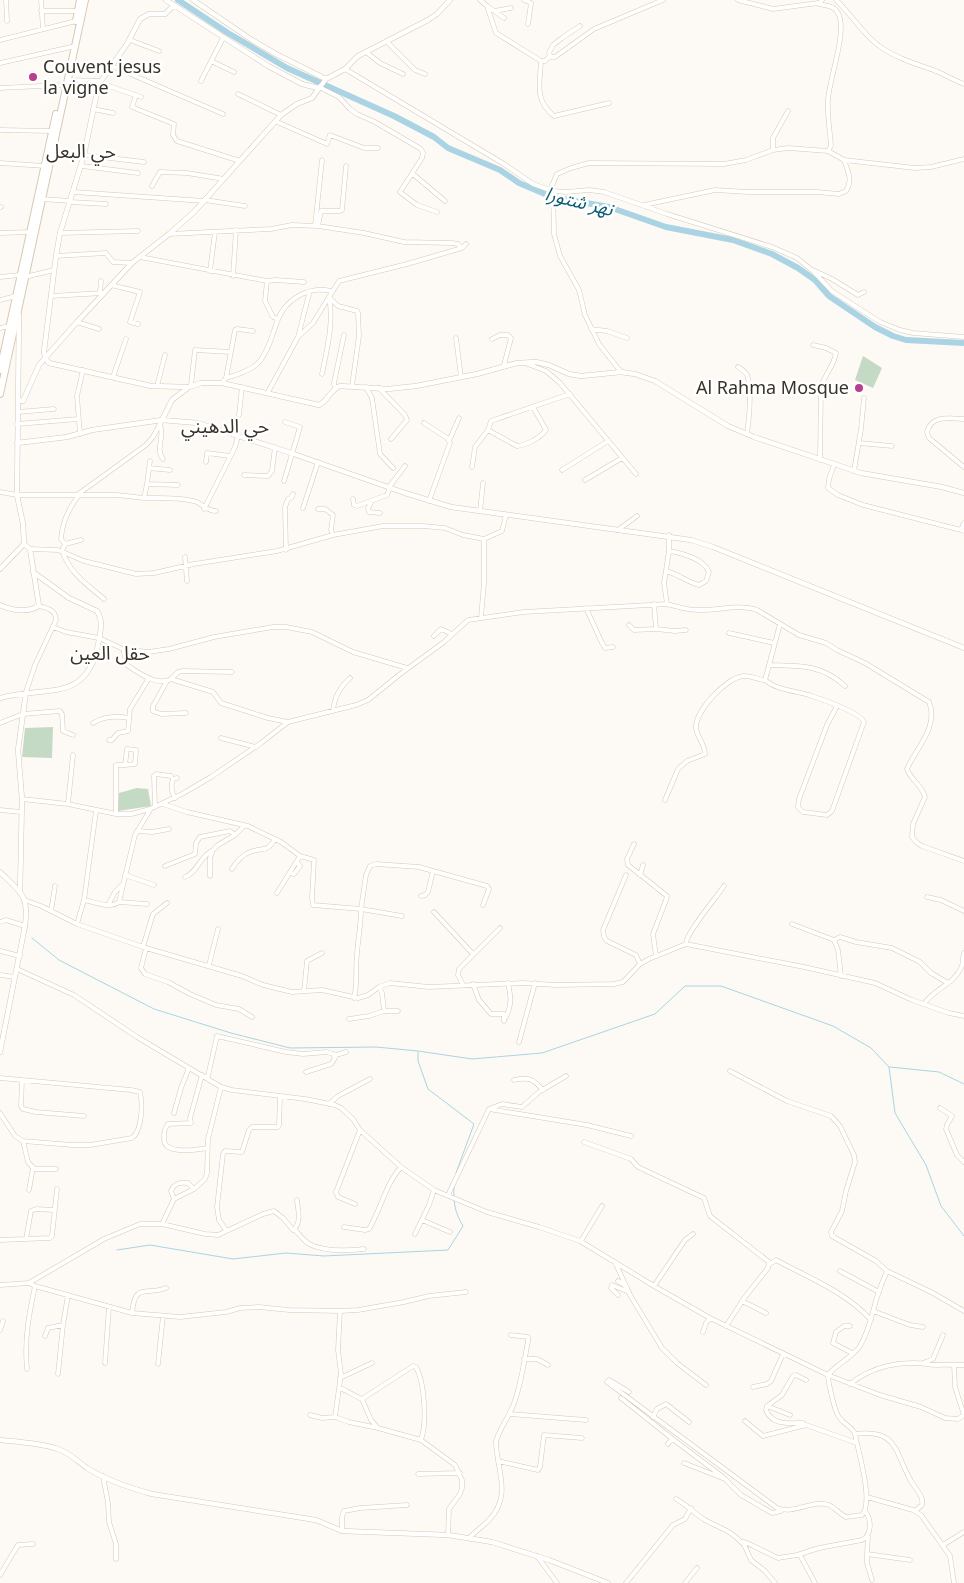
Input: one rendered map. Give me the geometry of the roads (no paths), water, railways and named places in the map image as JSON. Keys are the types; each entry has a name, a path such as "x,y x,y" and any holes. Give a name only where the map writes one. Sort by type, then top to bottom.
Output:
{"highway":[{"path":"0,394 18,310 31,232 80,0"},
{"path":"0,370 12,341 10,326 16,296 23,276 42,199 85,0"}],"street":[{"path":"6,0 7,21"},
{"path":"41,0 43,29"},
{"path":"166,0 223,38 283,74 302,84 322,84"},
{"path":"193,0 322,84 321,88 340,97 357,114 375,122 421,149 423,153 422,158 400,192 417,205 437,212"},
{"path":"203,6 206,0"},
{"path":"18,400 23,401 34,374 45,358 102,293 205,200 281,116 297,104 312,98 322,84 366,52 428,20 437,14 450,0"},
{"path":"480,0 504,18"},
{"path":"524,0 531,4 528,24"},
{"path":"550,56 552,58 555,57 600,25 663,0"},
{"path":"738,0 773,9 820,2 834,8 839,13 839,42 828,98 831,146 836,154"},
{"path":"836,0 879,46 964,84"},
{"path":"174,5 165,14 149,14 144,16 136,26 130,40 100,82 92,108 82,166 60,233 44,351 45,358 52,364 157,386 190,386 210,382 222,383 319,405 323,404 335,388 334,382 344,335"},
{"path":"487,6 496,33 540,61 546,61 550,56 550,50 553,45 580,26"},
{"path":"494,11 511,8"},
{"path":"41,11 78,11"},
{"path":"0,40 76,21"},
{"path":"201,81 223,38"},
{"path":"130,40 159,51"},
{"path":"388,42 415,70 425,74"},
{"path":"0,63 71,47"},
{"path":"366,52 380,64 403,74"},
{"path":"540,61 540,97 545,109 554,116 609,102"},
{"path":"211,62 234,72"},
{"path":"112,66 223,114"},
{"path":"345,69 504,164 529,182 552,194 598,191 772,247 792,256 808,267 843,299 880,322 892,327 929,335 964,337"},
{"path":"67,80 100,82 139,96 132,107 174,124 173,135 177,141 240,161"},
{"path":"0,88 62,85"},
{"path":"238,94 281,116"},
{"path":"92,108 113,112"},
{"path":"773,150 773,138 788,111"},
{"path":"276,121 327,144 330,135 364,148 378,148"},
{"path":"0,130 52,131"},
{"path":"828,151 831,146"},
{"path":"621,372 599,344 591,329 578,290 560,256 555,240 552,194 556,175 560,172 589,163 717,164 746,160 773,150 788,148 828,151 844,160 923,168 964,160"},
{"path":"84,155 144,162"},
{"path":"317,226 322,160"},
{"path":"643,205 715,190 839,194 846,191 850,183 844,160"},
{"path":"123,171 126,161"},
{"path":"0,163 45,166"},
{"path":"82,166 138,172"},
{"path":"317,226 321,211 342,210 346,166"},
{"path":"152,186 160,172 187,173 224,179"},
{"path":"413,174 445,201"},
{"path":"74,192 205,200 245,206"},
{"path":"42,199 106,204"},
{"path":"96,204 96,210"},
{"path":"169,234 271,229 292,225 317,226 364,233 404,242 452,243 458,244 462,248"},
{"path":"233,276 236,230"},
{"path":"60,233 138,231"},
{"path":"0,233 31,232"},
{"path":"210,271 215,232"},
{"path":"298,337 313,323 336,284 342,280 407,264 462,248 466,244"},
{"path":"56,256 106,253 113,262 132,264"},
{"path":"140,257 233,276 266,281 304,282"},
{"path":"808,267 832,279 858,296 864,292"},
{"path":"0,277 23,276 54,270"},
{"path":"101,281 102,293"},
{"path":"266,281 265,301 273,317 278,319"},
{"path":"111,285 140,292 130,322 138,324"},
{"path":"226,378 237,375 256,365 269,344 284,306 312,289 332,291"},
{"path":"51,296 102,293"},
{"path":"268,392 298,337 309,294"},
{"path":"0,300 16,296"},
{"path":"322,374 330,329 331,307 329,297"},
{"path":"329,297 338,306 357,311 358,313 358,336 352,386"},
{"path":"77,322 99,329"},
{"path":"0,328 10,326"},
{"path":"222,383 226,378 236,329 253,331"},
{"path":"591,329 607,331 627,338"},
{"path":"492,339 500,335 508,335 511,338 504,365"},
{"path":"456,338 461,377"},
{"path":"113,377 126,339"},
{"path":"0,570 24,544 18,495 18,400 12,341"},
{"path":"813,345 836,353 835,361 824,376 822,387 820,460"},
{"path":"65,544 61,539 64,522 78,494 146,445 153,437 172,400 190,386 195,350 231,352"},
{"path":"157,386 165,355"},
{"path":"335,388 352,386 379,388 416,386 523,362 541,363 581,376 621,372 635,374 655,381 728,426 747,434 834,465 875,477 901,480 964,493"},
{"path":"523,362 546,371 570,394 636,474"},
{"path":"738,367 745,372 748,380 750,412 747,434"},
{"path":"80,434 77,396 83,370"},
{"path":"176,386 180,393"},
{"path":"239,415 242,387"},
{"path":"366,387 372,398 380,454 393,468"},
{"path":"379,388 405,415 407,420 391,439"},
{"path":"472,466 475,447 488,430 491,422 570,394"},
{"path":"854,471 864,398"},
{"path":"488,430 512,444 520,446 528,443 546,430 533,407"},
{"path":"18,412 54,409"},
{"path":"430,500 459,418"},
{"path":"964,419 949,418 935,420 926,432 929,438 964,468"},
{"path":"17,424 78,419"},
{"path":"17,443 80,434 92,430 192,422 275,447 452,507 618,530 669,535 690,540 713,547 964,648"},
{"path":"284,481 300,427 285,422"},
{"path":"161,423 159,452 162,459"},
{"path":"424,423 437,430 450,441"},
{"path":"204,508 235,447 238,436"},
{"path":"562,470 608,440"},
{"path":"859,443 892,446"},
{"path":"244,475 268,476 272,471 275,447"},
{"path":"206,462 207,453 230,456"},
{"path":"586,480 622,458"},
{"path":"144,498 150,461"},
{"path":"303,508 318,462"},
{"path":"834,465 828,488 838,495 863,505 962,531 964,523"},
{"path":"380,513 369,512 369,504 387,495 389,486 405,466"},
{"path":"149,468 170,470"},
{"path":"480,511 483,483"},
{"path":"147,484 178,485"},
{"path":"0,492 18,495 78,494 178,498 196,502 204,508 216,512"},
{"path":"286,550 285,507 288,499 293,494"},
{"path":"353,499 354,505 357,506 374,501"},
{"path":"318,509 325,509 333,515 331,530 333,535"},
{"path":"24,544 30,549 62,551 84,561 136,574 162,572 186,566 286,550 333,535 383,526 414,525 445,528 463,536 484,539 502,530 506,514"},
{"path":"618,530 637,516"},
{"path":"667,604 664,583 669,551 669,535"},
{"path":"480,618 484,583 484,539"},
{"path":"65,544 81,540"},
{"path":"65,544 62,551 66,561 77,577 104,598"},
{"path":"30,549 39,606"},
{"path":"666,571 690,583 699,585 706,581 709,572 707,567 691,557 669,551"},
{"path":"185,557 187,581"},
{"path":"0,698 26,692 64,688 78,683 91,668 99,638 102,624 97,611 69,598 33,572"},
{"path":"654,604 656,629"},
{"path":"22,799 68,804 116,814 131,814 163,804 211,777 256,747 288,722 364,702 468,620 524,612 654,604 667,604 684,609 753,609 799,634 826,643 865,663 929,702 931,710 929,730 907,769 923,790 925,797 913,824 912,835 915,841 922,846 964,861"},
{"path":"0,605 17,611 39,606 49,609 55,614 56,620 35,666 26,692 18,750 22,799 20,893"},
{"path":"586,608 605,648 613,647"},
{"path":"766,680 780,624"},
{"path":"629,625 634,630 686,630"},
{"path":"53,627 66,632 99,638 122,649 135,652 160,651 214,637 286,626 312,632 354,652 408,668"},
{"path":"434,636 441,628 452,634"},
{"path":"729,633 774,643"},
{"path":"122,649 127,665 149,678 169,680 212,691 222,704 288,722"},
{"path":"770,665 810,667 829,674 845,686"},
{"path":"186,714 160,714 153,711 153,706 169,680 178,672 183,671 232,672"},
{"path":"665,800 678,768 688,761 705,754 698,734 697,724 707,706 720,688 735,678 746,676 766,680 782,688 810,695 837,706 863,719 864,726 832,811 827,815 803,812 798,807 799,799 827,725 837,706"},
{"path":"109,740 112,740 118,733 128,730 130,709 149,678"},
{"path":"334,711 335,699 342,685 350,678"},
{"path":"0,723 23,714 60,711 62,714 63,731 73,735"},
{"path":"93,723 100,718 115,716 129,718"},
{"path":"221,738 256,747"},
{"path":"116,814 116,766 135,764 136,750 127,749 125,765"},
{"path":"68,804 73,755"},
{"path":"155,807 154,776 156,774 171,776"},
{"path":"174,798 172,780 177,778"},
{"path":"163,804 244,826 275,839 300,856 314,860 313,905 361,909 402,916"},
{"path":"120,902 137,831 150,809"},
{"path":"0,810 22,812"},
{"path":"77,924 84,900 96,811"},
{"path":"185,877 189,875 206,853 235,835 244,826"},
{"path":"137,831 152,832 169,829"},
{"path":"164,866 196,854 196,842 200,838 230,831 235,835"},
{"path":"232,869 242,857 250,852 266,849 275,839"},
{"path":"634,844 627,862 667,896 653,934 656,956"},
{"path":"210,876 212,850"},
{"path":"277,893 300,856"},
{"path":"354,998 357,983 357,955 361,909 366,875 370,866 376,864 398,864 433,870 489,888 483,905"},
{"path":"640,875 643,865"},
{"path":"421,896 428,892 433,870"},
{"path":"0,872 25,900 27,910 20,956 2,1030 0,1052"},
{"path":"125,875 154,885"},
{"path":"626,876 603,930 604,937 607,941 636,955 640,964"},
{"path":"12,884 20,877"},
{"path":"108,905 115,892 123,884"},
{"path":"50,911 55,886"},
{"path":"686,944 686,940 693,928 724,886"},
{"path":"927,896 941,900 964,911"},
{"path":"25,900 77,924 242,976 263,985 292,992 322,990 354,998 368,995 379,987 390,983 424,987 508,983 614,984 623,982 640,964 686,944 875,983 924,1004 964,1016"},
{"path":"84,900 108,905 115,905 120,902 147,904"},
{"path":"167,903 153,914 141,968 145,974 168,982 216,1005 242,1010 252,1017"},
{"path":"434,912 473,954"},
{"path":"0,922 6,920 26,926"},
{"path":"792,924 834,940 838,950 841,976"},
{"path":"463,985 458,972 473,954 500,928"},
{"path":"208,965 218,935 218,929"},
{"path":"834,940 840,937 856,942 892,948 920,962 931,973 948,983"},
{"path":"0,951 20,956"},
{"path":"924,1004 936,990 948,983 962,966 964,952"},
{"path":"304,991 307,961 322,953"},
{"path":"17,969 74,995 137,1038 221,1087 328,1104 341,1108 353,1119 360,1130 401,1167 434,1190 487,1212 582,1241 710,1318 828,1375 912,1404 945,1418 955,1419 964,1416 955,1387 954,1365"},
{"path":"0,975 15,977"},
{"path":"473,984 478,1000 491,1014 504,1014 505,1019 511,1007 508,983"},
{"path":"519,1042 535,983"},
{"path":"379,987 382,993 384,1011"},
{"path":"349,1019 369,1016 384,1011 398,1011"},
{"path":"203,1076 208,1076 217,1036 286,1052 304,1054 346,1052"},
{"path":"306,1072 331,1064 335,1058 333,1054"},
{"path":"174,1113 180,1088 188,1068"},
{"path":"730,1071 778,1097 834,1119 840,1126 854,1155 855,1162 842,1211 831,1234 836,1239 876,1261 887,1271 933,1293 964,1311"},
{"path":"203,1076 190,1118 191,1123 168,1124 164,1129 164,1143 165,1146 173,1150 207,1148"},
{"path":"449,1196 489,1109 500,1104 522,1107 543,1090 566,1076"},
{"path":"0,1078 131,1090 140,1092 142,1100 139,1124 132,1138 90,1145 23,1141 15,1136 0,1113"},
{"path":"328,1104 338,1096 370,1079"},
{"path":"22,1080 21,1106 23,1109 84,1116"},
{"path":"514,1080 533,1080 543,1090"},
{"path":"162,1224 174,1199 202,1183 207,1173 207,1148 221,1087"},
{"path":"226,1230 217,1214 223,1154 225,1152 242,1152 249,1130 252,1127 278,1127 280,1096"},
{"path":"940,1108 952,1116 946,1125 946,1129 957,1155 964,1162"},
{"path":"489,1109 587,1125 631,1136"},
{"path":"355,1204 338,1197 336,1192 360,1130"},
{"path":"23,1141 28,1162 34,1169 56,1169"},
{"path":"584,1142 631,1159 638,1167 704,1198 710,1216 770,1264"},
{"path":"29,1190 33,1167"},
{"path":"344,1227 368,1229 395,1174 401,1167"},
{"path":"174,1199 171,1194 174,1186 182,1182 188,1183 194,1189"},
{"path":"0,1240 50,1238 52,1236 57,1189"},
{"path":"415,1234 434,1190"},
{"path":"295,1230 298,1223 297,1200"},
{"path":"582,1241 602,1206"},
{"path":"26,1239 31,1211 36,1209 54,1210"},
{"path":"0,1285 29,1283 103,1240 144,1223 162,1224 205,1234 221,1234 226,1230 236,1228 263,1214 274,1211 308,1243 322,1248 344,1251 364,1249"},
{"path":"422,1220 450,1232"},
{"path":"654,1286 686,1240 693,1234"},
{"path":"614,1260 629,1292 662,1348 677,1363 706,1385"},
{"path":"726,1326 770,1264 776,1260 846,1297 860,1307 871,1320"},
{"path":"840,1271 879,1292"},
{"path":"828,1375 856,1351 861,1344 887,1271"},
{"path":"618,1280 627,1287"},
{"path":"29,1283 110,1307 162,1316 195,1316 240,1308 259,1307 289,1310 340,1311 374,1308 428,1296 466,1292"},
{"path":"618,1295 611,1288 612,1285 629,1292"},
{"path":"27,1369 26,1331 35,1286"},
{"path":"132,1312 135,1297 140,1292 166,1288"},
{"path":"58,1374 68,1295"},
{"path":"742,1301 766,1313"},
{"path":"105,1363 110,1307"},
{"path":"335,1417 340,1378 338,1350 340,1311"},
{"path":"874,1311 910,1325 923,1327"},
{"path":"158,1364 162,1316"},
{"path":"703,1332 710,1318"},
{"path":"0,1330 3,1321"},
{"path":"45,1336 48,1328 64,1325"},
{"path":"850,1326 844,1326 836,1332 833,1343 852,1353"},
{"path":"469,1538 489,1520 496,1511 501,1498 503,1486 496,1440 510,1414 518,1392 528,1338 511,1335"},
{"path":"923,1363 933,1359 943,1335"},
{"path":"753,1387 767,1384 771,1381 783,1354"},
{"path":"524,1359 537,1359 548,1365"},
{"path":"340,1378 372,1363"},
{"path":"850,1384 881,1367 923,1363 964,1365"},
{"path":"362,1399 413,1366 416,1367 420,1374 423,1388 424,1430 420,1440"},
{"path":"806,1380 796,1375 793,1376 782,1395 767,1406 766,1413 776,1421 788,1424 803,1423 804,1426 857,1443"},
{"path":"828,1375 837,1414 842,1421 852,1428 857,1443 867,1497 865,1511 869,1519 870,1532 868,1536 867,1563 872,1580"},
{"path":"629,1392 609,1380 606,1382 771,1505 784,1510"},
{"path":"339,1388 362,1399 371,1420 378,1428"},
{"path":"620,1398 725,1479 741,1495 772,1513 827,1505 844,1517 849,1518 859,1516 865,1511"},
{"path":"653,1417 657,1409 666,1404 689,1422"},
{"path":"767,1406 790,1415"},
{"path":"510,1414 586,1420"},
{"path":"310,1415 322,1418 335,1417 420,1440 451,1462 460,1473 462,1488 449,1509 448,1535"},
{"path":"745,1421 763,1436 804,1426"},
{"path":"855,1434 875,1433 887,1438 895,1446 909,1478 922,1497 922,1504 915,1511"},
{"path":"498,1461 538,1470 544,1435 582,1438"},
{"path":"0,1440 58,1449 69,1454 86,1468 131,1488 152,1494 316,1520 342,1530 448,1535 469,1538 510,1547 608,1583"},
{"path":"668,1444 674,1440"},
{"path":"684,1463 725,1479"},
{"path":"418,1474 460,1473"},
{"path":"103,1476 109,1522 116,1544 116,1559"},
{"path":"867,1497 915,1511 921,1515 951,1559 954,1583"},
{"path":"676,1499 691,1508 703,1519 729,1530 742,1543 751,1560 765,1571 775,1583"},
{"path":"342,1530 342,1515 344,1511 408,1505"},
{"path":"626,1583 672,1525 685,1519 691,1508"},
{"path":"943,1545 964,1532"},
{"path":"742,1543 748,1543 776,1557 800,1554 819,1548 862,1540 868,1536"},
{"path":"0,1575 18,1545 33,1544"},
{"path":"800,1554 815,1583"},
{"path":"867,1554 910,1560"},
{"path":"537,1556 557,1583"},
{"path":"685,1583 697,1568"}],"waterway":[{"name":"نهر شتورا","path":"178,0 228,33 287,68 394,116 434,137 448,148 500,170 519,183 552,197 609,207 666,227 733,240 772,254 798,268 815,280 829,296 875,327 893,336 906,340 964,343"},
{"path":"32,938 59,960 154,1009 231,1033 290,1048 376,1047 472,1059 542,1053 655,1014 685,986 721,986 833,1026 871,1048 889,1067 895,1113 926,1165 941,1206 964,1236"},
{"path":"418,1052 418,1061 428,1089 474,1124 456,1173"},
{"path":"890,1067 939,1072 964,1084"},
{"path":"117,1250 150,1245 233,1259 286,1253 324,1256 448,1250 463,1226 455,1207 454,1186"}],"place":[{"name":"Couvent jesus la vigne","path":"33,77"},
{"name":"Al Rahma Mosque","path":"859,388"}],"district":[{"name":"حي البعل","path":"81,151"},
{"name":"حي الدهيني","path":"225,426"},
{"name":"حقل العين","path":"110,653"}]}
